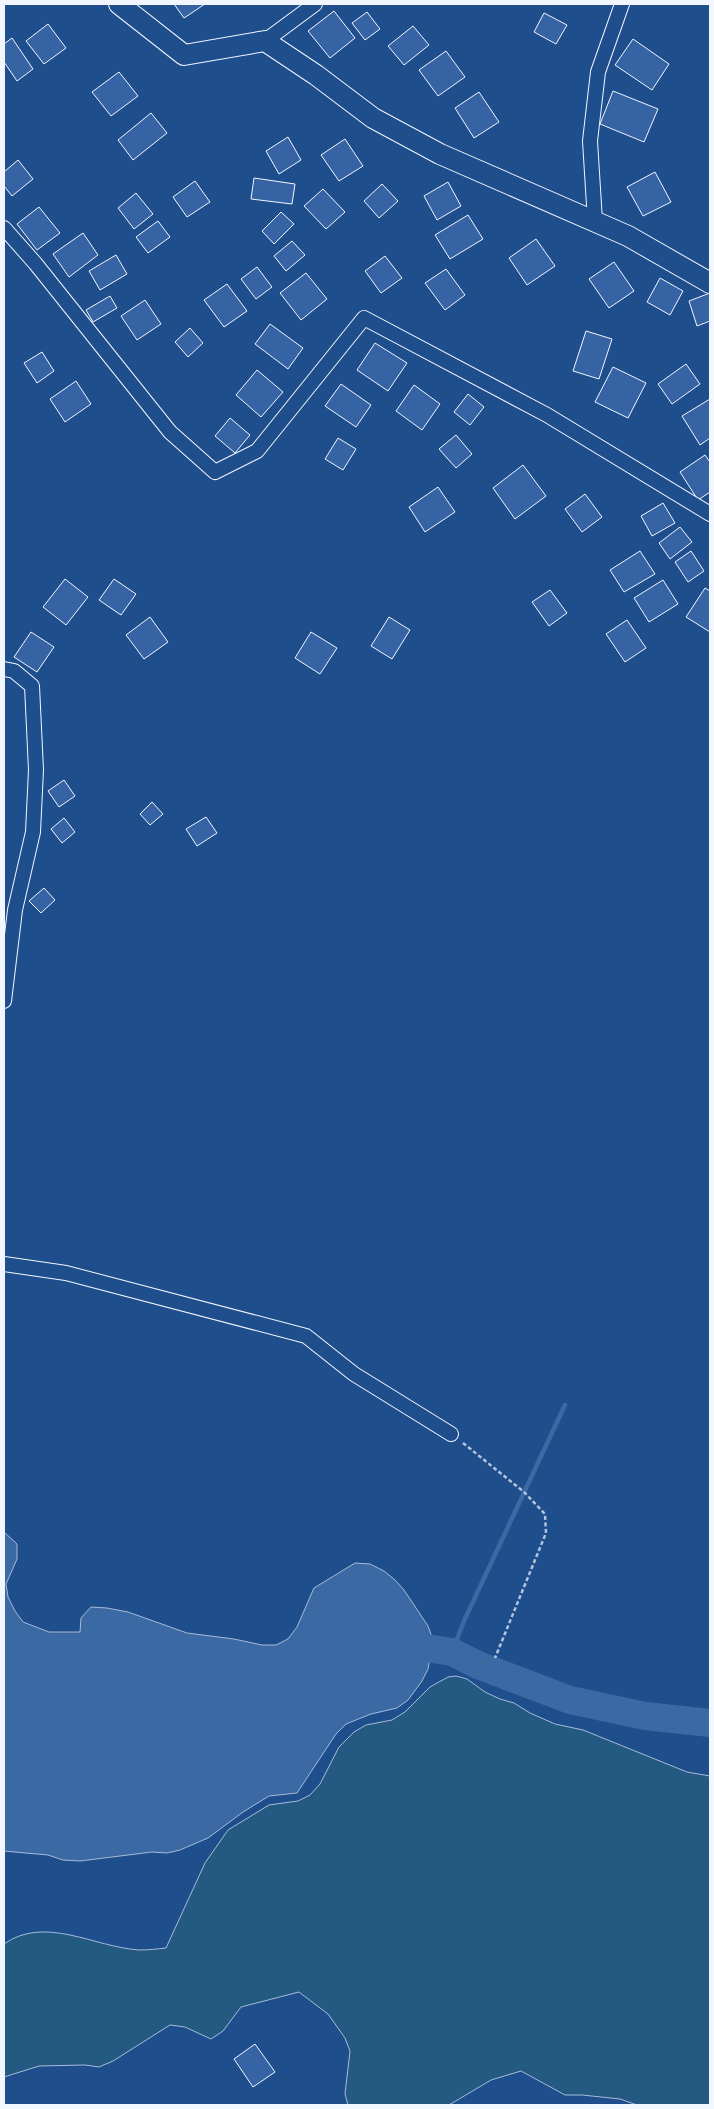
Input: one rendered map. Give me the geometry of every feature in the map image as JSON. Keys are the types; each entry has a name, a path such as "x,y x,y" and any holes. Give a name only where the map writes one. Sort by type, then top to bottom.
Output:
{"street":[{"path":"119,4 184,55 265,41 315,4"},
{"path":"595,221 590,141 598,72 622,4"},
{"path":"265,41 316,75 373,118 440,154 628,236 710,283"},
{"path":"4,228 35,263 170,432 215,472 257,451 364,318 547,415 710,514"},
{"path":"4,669 14,672 32,686 36,770 33,832 15,910 4,1001"},
{"path":"4,1264 66,1273 306,1336 354,1374 451,1434"}],"path":[{"path":"451,1434 524,1492 545,1514 546,1533 494,1658"}],"shaded area":[{"path":"4,1532 17,1544 17,1559 6,1584 8,1597 23,1622 49,1632 80,1632 81,1618 91,1607 128,1612 187,1633 234,1639 262,1645 276,1645 288,1639 297,1627 314,1588 355,1563 370,1564 384,1571 395,1580 428,1626 433,1640 428,1669 408,1700 397,1708 371,1714 346,1724 336,1734 297,1793 269,1796 243,1812 208,1838 180,1850 167,1853 152,1852 80,1861 63,1860 48,1855 4,1851"},
{"path":"456,1676 467,1679 485,1692 514,1703 530,1713 555,1724 583,1730 687,1772 710,1776 710,2105 637,2105 620,2099 565,2095 521,2071 491,2080 449,2105 348,2105 345,2094 350,2051 345,2038 328,2014 299,1992 241,2007 223,2031 211,2039 185,2027 170,2025 113,2061 99,2067 85,2065 39,2066 4,2077 4,1944 20,1936 36,1932 53,1932 122,1948 149,1950 166,1948 205,1863 228,1830 269,1805 298,1801 310,1795 320,1784 339,1747 354,1732 366,1725 392,1720 405,1712 430,1687 448,1677"}],"building":[{"path":"174,4 205,4 184,18"},
{"path":"334,11 355,38 330,58 308,31"},
{"path":"367,12 380,29 365,40 352,23"},
{"path":"544,13 567,25 556,44 534,32"},
{"path":"48,24 66,48 44,64 26,41"},
{"path":"413,26 429,45 404,65 388,46"},
{"path":"12,38 33,69 17,81 4,62 4,44"},
{"path":"633,39 669,64 652,90 615,65"},
{"path":"446,51 465,77 438,96 419,70"},
{"path":"119,72 138,96 111,116 92,92"},
{"path":"613,91 658,109 644,142 600,124"},
{"path":"479,92 499,122 474,138 455,108"},
{"path":"151,113 167,133 133,160 118,140"},
{"path":"288,137 301,160 279,174 266,151"},
{"path":"345,139 363,166 339,181 321,155"},
{"path":"18,160 33,179 12,196 4,186 4,172"},
{"path":"655,172 671,202 643,216 627,187"},
{"path":"254,178 295,184 292,204 251,199"},
{"path":"195,181 210,202 187,217 173,197"},
{"path":"448,182 461,206 437,220 424,196"},
{"path":"382,184 398,201 379,218 364,201"},
{"path":"323,189 345,212 326,229 304,206"},
{"path":"136,193 153,214 134,229 118,208"},
{"path":"39,207 60,233 37,250 17,224"},
{"path":"281,212 294,224 274,244 262,231"},
{"path":"468,215 483,239 450,259 435,235"},
{"path":"158,221 170,237 148,253 136,237"},
{"path":"83,233 98,255 69,277 53,254"},
{"path":"536,239 555,266 527,285 509,258"},
{"path":"292,241 305,255 286,271 274,256"},
{"path":"116,255 127,274 100,290 89,271"},
{"path":"385,256 402,278 381,293 365,271"},
{"path":"614,262 634,291 609,308 589,279"},
{"path":"257,267 272,287 256,299 241,279"},
{"path":"446,269 465,295 445,310 425,283"},
{"path":"306,273 327,299 301,320 280,293"},
{"path":"660,278 683,291 670,315 647,302"},
{"path":"227,284 247,311 224,327 204,300"},
{"path":"710,293 710,321 697,326 689,301"},
{"path":"110,296 117,308 93,322 86,310"},
{"path":"145,300 161,324 137,340 121,316"},
{"path":"270,324 303,348 288,369 255,344"},
{"path":"190,328 203,343 188,357 175,342"},
{"path":"586,331 612,339 599,379 573,371"},
{"path":"375,343 407,363 388,391 357,370"},
{"path":"42,352 54,371 37,383 24,363"},
{"path":"686,364 700,384 672,404 658,384"},
{"path":"613,367 646,383 628,418 595,402"},
{"path":"257,370 283,392 261,417 236,395"},
{"path":"76,381 91,404 65,422 50,399"},
{"path":"341,384 371,405 356,427 325,406"},
{"path":"414,385 440,404 422,430 396,411"},
{"path":"468,394 484,407 470,425 454,412"},
{"path":"710,399 710,438 700,445 682,416"},
{"path":"230,418 250,435 235,453 215,436"},
{"path":"456,435 472,454 456,468 439,449"},
{"path":"338,438 356,449 343,470 325,459"},
{"path":"705,455 710,462 710,492 698,500 680,472"},
{"path":"523,465 546,496 515,519 493,488"},
{"path":"438,487 455,512 425,532 409,507"},
{"path":"585,494 602,517 582,532 565,509"},
{"path":"663,503 675,523 652,536 641,516"},
{"path":"680,527 692,542 670,559 659,543"},
{"path":"640,551 655,574 624,592 610,570"},
{"path":"691,551 704,571 688,582 675,562"},
{"path":"65,579 88,597 66,625 43,607"},
{"path":"114,579 136,594 121,615 99,600"},
{"path":"663,580 678,604 649,622 634,598"},
{"path":"705,588 710,591 710,632 686,617"},
{"path":"550,590 567,613 549,626 532,602"},
{"path":"150,617 168,642 144,659 126,635"},
{"path":"389,617 410,630 392,659 371,646"},
{"path":"627,620 646,648 625,662 606,634"},
{"path":"31,632 54,647 37,672 14,657"},
{"path":"311,632 337,648 320,674 295,658"},
{"path":"64,780 75,796 59,807 48,791"},
{"path":"152,802 163,814 150,825 140,814"},
{"path":"206,817 217,833 197,846 186,829"},
{"path":"64,818 75,832 62,843 51,829"},
{"path":"44,888 55,900 41,913 29,901"},
{"path":"255,2044 275,2072 253,2087 234,2059"}],"waterway":[{"path":"452,1652 464,1621 565,1405"},
{"path":"394,1643 452,1652 478,1665 570,1700 645,1716 710,1723"}]}
